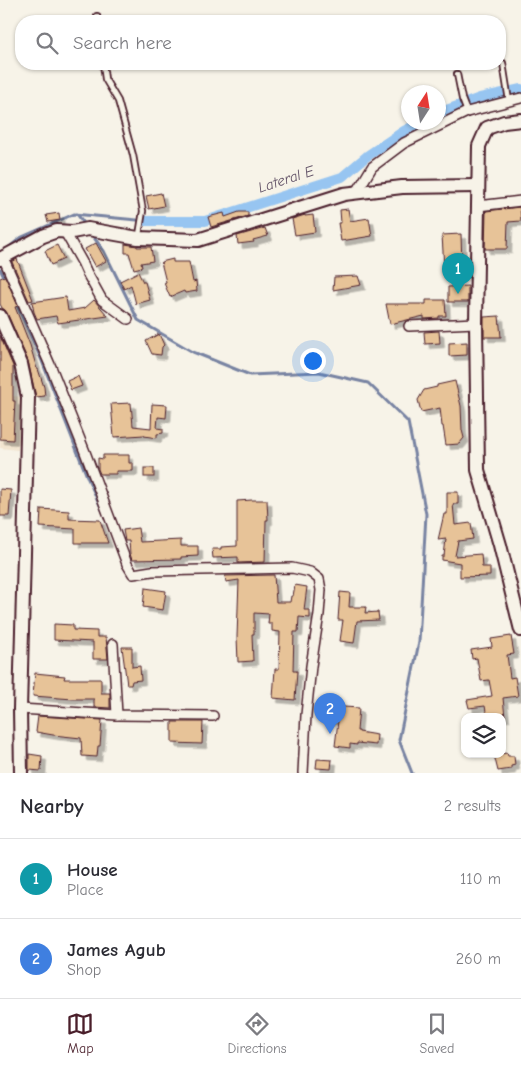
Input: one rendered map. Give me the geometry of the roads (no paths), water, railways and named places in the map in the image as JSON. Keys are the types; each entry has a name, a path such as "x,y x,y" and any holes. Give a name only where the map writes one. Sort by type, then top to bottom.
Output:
{"street":[{"path":"357,192 372,167 404,143 467,110 508,99 521,98"},
{"path":"521,120 504,122 487,128 479,146 476,323 478,470 500,545 521,630"},
{"path":"303,773 306,715 321,590 319,580 310,572 292,568 134,574 127,564 51,367 1,258 56,231 68,232 88,229 138,238 198,240 344,194 402,187 478,186"},
{"path":"478,206 521,201"},
{"path":"68,232 102,300 128,319"},
{"path":"0,316 22,364 28,397 20,709 21,773"},
{"path":"409,326 476,323"},
{"path":"113,644 117,715"},
{"path":"20,709 117,715 213,716"}],"lane":[{"path":"104,70 105,79 118,101 133,155 143,211 138,238"},
{"path":"504,70 508,99"},
{"path":"457,74 462,99 467,110"}],"waterway":[{"name":"Lateral E","path":"446,110 480,98 521,89"},
{"name":"Lateral E","path":"146,221 205,221 342,177 367,156 406,130"},
{"path":"8,248 22,237 74,214 137,220"},
{"path":"77,214 86,226"},
{"path":"92,235 104,251 138,320 193,352 250,375 319,372 368,383 408,422 426,514 419,642 399,740 412,773"},
{"path":"0,269 5,279"},
{"path":"16,303 42,361 88,479 103,512"}],"place":[{"name":"House","path":"458,294"},
{"name":"James Agub","path":"330,734"}]}
